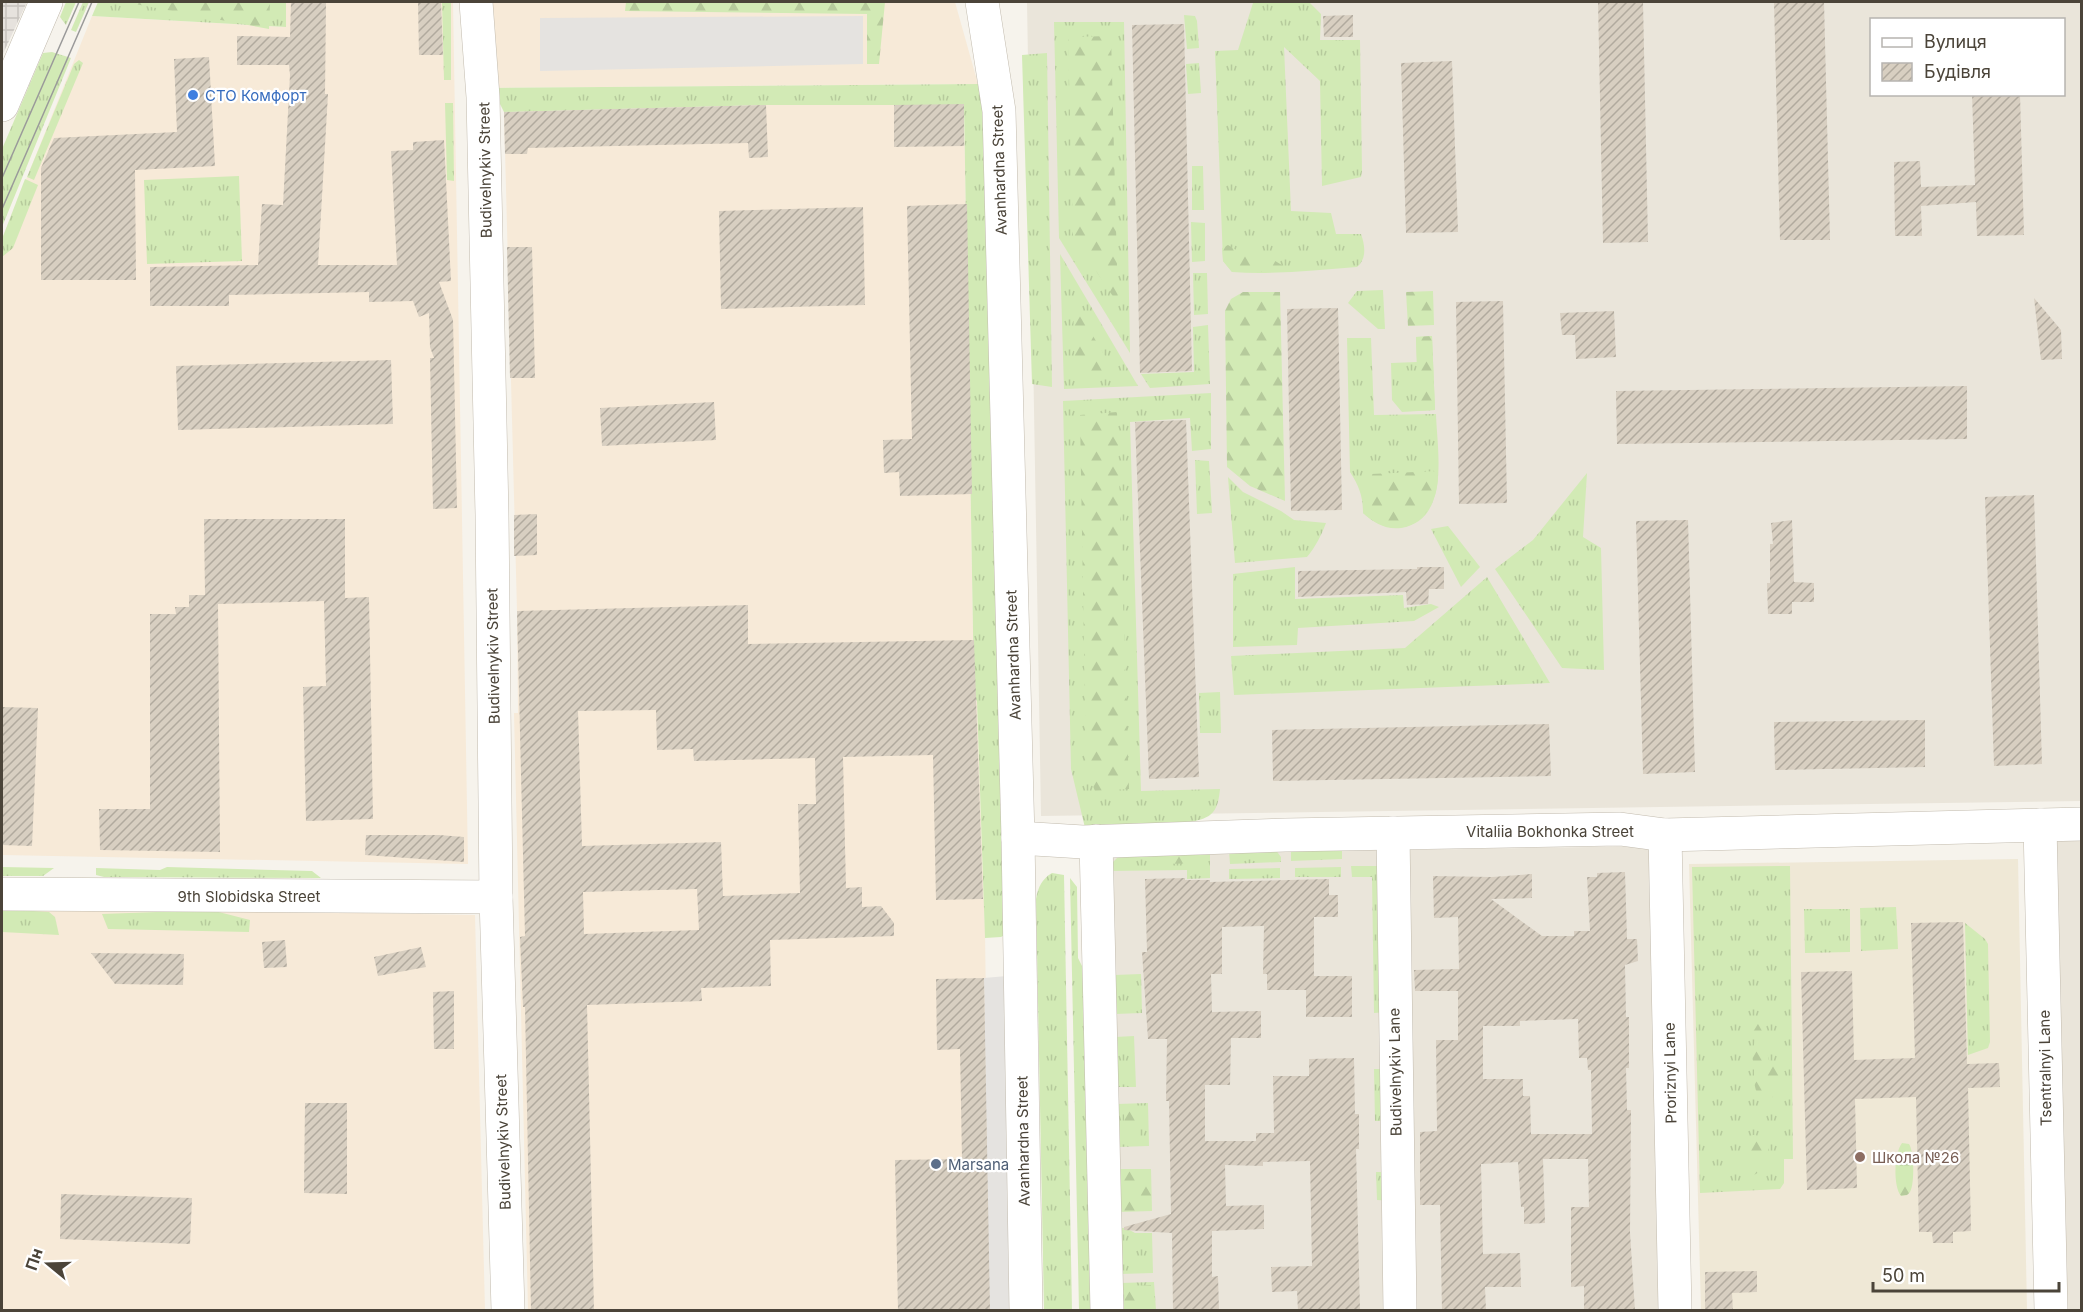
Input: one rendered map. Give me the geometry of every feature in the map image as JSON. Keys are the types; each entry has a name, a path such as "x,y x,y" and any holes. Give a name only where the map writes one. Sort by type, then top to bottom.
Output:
{"street":[{"path":"5,90 46,2"},
{"name":"Budivelnykiv Street","path":"476,2 484,133 496,897 507,1311"},
{"name":"Avanhardna Street","path":"982,2 999,111 1018,838 1026,1311"},
{"name":"Vitaliia Bokhonka Street","path":"1018,838 1096,841 1393,832 1620,829 1665,834 2082,824"},
{"name":"Tsentralnyi Lane","path":"2040,825 2051,1311"},
{"name":"Budivelnykiv Lane","path":"1393,832 1400,1311"},
{"name":"Proriznyi Lane","path":"1665,834 1675,1311"},
{"path":"1096,841 1107,1311"},
{"name":"9th Slobidska Street","path":"2,894 496,897"}],"shaded area":[{"path":"2,2 27,2 2,56"},
{"path":"286,2 453,2 468,864 2,855 2,239 92,16 286,27"},
{"path":"487,2 955,2 978,84 492,88"},
{"path":"1027,2 2081,2 2081,801 1041,816"},
{"path":"863,16 863,64 540,71 540,18"},
{"path":"964,104 974,691 977,702 985,931 990,1310 528,1310 514,713 518,713 517,611 504,112 767,105"},
{"path":"2081,836 2081,1310 2061,1310 2052,837"},
{"path":"1386,842 1393,1310 1118,1310 1108,853"},
{"path":"1659,846 1667,1310 1414,1310 1404,850"},
{"name":"Школа №26","path":"2018,859 2027,1310 1701,1310 1689,864"},
{"path":"2,907 475,915 485,1310 2,1310"},
{"path":"1007,976 1009,1310 989,1310 984,978"}],"green space":[{"path":"66,2 76,2 66,25 60,17"},
{"path":"83,2 89,2 76,32 71,30"},
{"path":"98,2 286,2 286,27 92,16"},
{"path":"124,2 270,2 269,29"},
{"path":"442,2 451,2 451,80 444,80"},
{"path":"626,2 885,2 879,64 867,64 867,14 625,11"},
{"path":"1309,2 1321,14 1320,40 1360,40 1361,177 1322,186 1320,81 1284,47 1291,211 1331,213 1336,234 1361,234 1364,252 1357,267 1248,273 1232,272 1223,261 1215,51 1238,50 1253,3"},
{"path":"1184,15 1195,16 1199,48 1187,49"},
{"path":"1054,22 1124,22 1130,353 1059,238"},
{"path":"1111,36 1118,304 1073,236 1068,37"},
{"path":"52,52 71,58 2,227 2,149 43,53"},
{"path":"1047,53 1052,387 1032,384 1022,55"},
{"path":"79,60 83,63 34,180 27,177 74,64"},
{"path":"1199,63 1201,93 1188,94 1186,64"},
{"path":"978,84 987,111 1006,934 1001,937 985,938 977,702 974,691 964,105 767,105 504,112 492,88"},
{"path":"445,103 453,103 454,181 447,180"},
{"path":"1192,166 1203,166 1204,210 1192,210"},
{"path":"239,176 242,261 147,264 144,180"},
{"path":"25,179 38,185 13,248 2,257 2,239"},
{"path":"1191,222 1205,223 1205,261 1192,262"},
{"path":"1228,245 1241,253 1264,254 1293,272 1232,272 1223,261 1222,248"},
{"path":"1060,254 1138,386 1064,389"},
{"path":"1193,273 1207,273 1208,314 1194,315"},
{"path":"1383,290 1385,329 1378,329 1348,303 1357,291"},
{"path":"1433,291 1434,325 1408,326 1406,292"},
{"path":"1243,292 1280,292 1285,501 1250,486 1227,467 1225,311 1231,299"},
{"path":"1073,302 1116,375 1075,376"},
{"path":"1208,325 1210,384 1150,388 1141,374 1194,372 1193,327"},
{"path":"1432,336 1435,410 1402,412 1392,400 1391,363 1417,362 1416,337"},
{"path":"1432,336 1435,410 1418,411 1416,337"},
{"path":"1347,338 1371,338 1374,415 1436,414 1439,463 1434,498 1428,512 1417,522 1401,528 1380,525 1363,513 1360,491 1350,472"},
{"path":"1205,359 1205,379 1153,382 1148,378 1198,375 1200,360"},
{"path":"1211,393 1211,449 1192,451 1190,418 1130,422 1141,791 1220,789 1218,803 1210,815 1187,823 1086,832 1071,769 1063,401"},
{"path":"1117,412 1129,789 1095,791 1086,769 1080,415"},
{"path":"1195,460 1209,461 1212,513 1197,514"},
{"path":"1438,471 1433,501 1416,522 1404,527 1391,528 1363,513 1371,474"},
{"path":"1587,473 1583,537 1601,548 1604,670 1562,668 1495,569 1533,540"},
{"path":"1228,477 1243,492 1294,520 1326,523 1307,557 1235,563"},
{"path":"1448,526 1480,567 1461,587 1431,529"},
{"path":"1295,567 1295,599 1403,595 1404,608 1431,604 1439,607 1414,621 1298,628 1297,645 1233,647 1233,574"},
{"path":"1487,577 1550,683 1234,695 1231,656 1405,648"},
{"path":"1220,692 1221,733 1200,733 1199,693"},
{"path":"1342,846 1342,859 1291,861 1291,848"},
{"path":"1275,849 1281,857 1281,862 1230,864 1229,851"},
{"path":"1210,851 1210,878 1187,879 1187,870 1110,871 1113,862 1118,857"},
{"path":"1204,852 1207,863 1161,864 1162,855"},
{"path":"1351,866 1382,866 1389,1012 1374,1013 1372,877 1352,877"},
{"path":"1790,866 1793,1159 1784,1159 1784,1183 1780,1189 1700,1193 1692,867"},
{"path":"2,867 54,868 43,876 2,876"},
{"path":"167,867 312,871 321,878 104,877 96,875 96,868 160,870"},
{"path":"1341,867 1341,877 1295,877 1295,868"},
{"path":"1280,868 1280,878 1229,879 1229,869"},
{"path":"1052,873 1064,875 1072,1310 1044,1310 1036,899 1041,884"},
{"path":"1070,878 1077,887 1078,958 1086,974 1094,1310 1079,1310"},
{"path":"1896,907 1898,949 1861,951 1860,908"},
{"path":"2,909 49,912 55,917 59,935 2,932"},
{"path":"1804,909 1850,909 1850,952 1805,953"},
{"path":"211,910 250,920 249,932 108,929 102,914"},
{"path":"1965,923 1988,944 1990,1042 1988,1048 1968,1055"},
{"path":"1141,974 1142,1013 1115,1014 1114,975"},
{"path":"1761,1019 1765,1020 1770,1065 1780,1067 1785,1073 1779,1092 1766,1102 1755,1087 1752,1056 1755,1041 1753,1032"},
{"path":"1134,1036 1136,1087 1116,1087 1115,1037"},
{"path":"1374,1069 1390,1069 1390,1121 1375,1121"},
{"path":"1148,1103 1149,1146 1118,1147 1117,1104"},
{"path":"1140,1110 1140,1140 1125,1140 1124,1111"},
{"path":"1753,1135 1769,1138 1770,1145 1761,1171 1754,1175 1748,1167 1745,1152 1747,1138"},
{"path":"1902,1143 1909,1144 1911,1148 1913,1175 1910,1192 1901,1196 1895,1170 1897,1154"},
{"path":"1118,1169 1151,1169 1152,1211 1119,1212"},
{"path":"1376,1172 1392,1172 1392,1201 1377,1200"},
{"path":"1119,1228 1126,1228 1135,1233 1152,1233 1153,1273 1120,1274"},
{"path":"1154,1282 1156,1310 1122,1310 1120,1283"},
{"path":"1151,1285 1152,1298 1137,1299 1125,1310 1124,1287"}],"building":[{"path":"291,2 326,2 325,94 328,94 318,265 397,265 391,151 413,150 413,142 444,140 451,281 439,282 453,320 457,508 433,509 430,358 434,358 430,347 429,313 419,317 413,301 369,302 369,292 229,295 229,306 150,306 150,267 258,265 262,204 283,205 290,75 289,65 237,65 237,36 290,37"},
{"path":"418,2 441,2 443,55 419,55"},
{"path":"1598,2 1643,2 1648,242 1603,243"},
{"path":"1774,2 1824,2 1830,240 1780,240"},
{"path":"1353,15 1353,37 1324,37 1323,16"},
{"path":"1184,24 1192,371 1140,373 1132,25"},
{"path":"209,57 215,166 135,170 136,280 41,280 41,168 54,138 177,132 174,59"},
{"path":"1452,61 1458,232 1406,233 1401,63"},
{"path":"1972,96 2020,96 2024,235 1977,236 1976,202 1921,206 1922,236 1895,236 1894,162 1920,161 1921,187 1975,185"},
{"path":"964,104 964,146 894,147 894,105"},
{"path":"766,105 768,157 749,158 748,143 528,148 527,154 505,154 504,112"},
{"path":"967,204 972,494 900,496 899,472 884,473 883,440 912,439 907,206"},
{"path":"863,207 865,305 721,309 719,211"},
{"path":"507,247 532,247 535,378 510,378"},
{"path":"2034,298 2061,330 2062,359 2041,360"},
{"path":"1503,301 1507,503 1459,504 1456,302"},
{"path":"1338,308 1342,510 1291,511 1287,309"},
{"path":"1614,311 1616,357 1576,359 1575,335 1562,335 1560,313"},
{"path":"391,360 393,424 178,430 176,366"},
{"path":"1967,386 1967,439 1617,444 1616,391"},
{"path":"714,402 716,440 602,446 600,408"},
{"path":"1186,420 1199,777 1149,779 1135,422"},
{"path":"2034,495 2042,764 1994,766 1985,497"},
{"path":"537,514 537,555 514,556 514,515"},
{"path":"204,519 345,519 345,598 369,597 373,819 306,821 303,687 326,686 324,601 218,604 220,852 100,850 99,809 150,809 150,614 176,614 175,607 189,607 189,595 205,595"},
{"path":"1688,520 1695,772 1643,774 1636,521"},
{"path":"1792,520 1794,582 1814,583 1814,602 1792,602 1792,614 1768,614 1767,583 1770,583 1770,544 1773,544 1771,523"},
{"path":"1417,567 1444,567 1444,589 1429,589 1428,604 1407,605 1406,592 1298,597 1298,571 1417,569"},
{"path":"748,605 748,644 974,640 983,899 936,900 933,755 843,757 846,888 862,887 862,907 881,906 894,923 894,936 770,940 771,986 701,988 702,1001 587,1005 594,1311 531,1311 525,1007 523,1007 520,937 525,936 517,611","holes":["656,710 657,750 693,749 694,761 815,758 816,804 798,804 800,893 723,896 721,842 582,846 578,711","697,889 699,930 584,934 583,892"]},
{"path":"2,707 38,708 32,846 2,845"},
{"path":"1925,720 1925,767 1775,770 1774,722"},
{"path":"1549,724 1551,776 1273,781 1272,730"},
{"path":"366,835 464,837 464,862 365,855"},
{"path":"1625,872 1627,939 1637,939 1638,961 1625,965 1626,1017 1629,1017 1629,1068 1626,1068 1627,1110 1631,1110 1630,1232 1635,1311 1584,1311 1584,1286 1571,1287 1571,1207 1589,1207 1588,1159 1543,1159 1545,1223 1524,1224 1518,1162 1481,1164 1483,1254 1520,1253 1521,1287 1485,1287 1486,1311 1442,1311 1440,1205 1420,1205 1420,1132 1437,1131 1436,1040 1458,1040 1458,991 1415,991 1414,970 1459,969 1458,917 1434,918 1433,876 1492,877 1532,874 1532,898 1491,899 1542,936 1574,936 1574,931 1590,931 1587,877 1597,877 1597,873","holes":["1578,1019 1579,1058 1587,1058 1588,1070 1591,1070 1592,1134 1531,1134 1530,1096 1523,1096 1523,1079 1483,1079 1483,1026 1520,1026 1520,1021"]},
{"path":"1185,878 1185,880 1210,880 1210,882 1329,879 1329,895 1338,895 1338,917 1314,917 1314,976 1352,976 1352,1017 1306,1017 1306,990 1267,990 1267,974 1263,974 1264,926 1222,927 1222,974 1211,974 1212,1012 1261,1011 1261,1038 1231,1038 1230,1085 1205,1085 1205,1141 1256,1141 1256,1133 1274,1133 1273,1076 1309,1076 1309,1059 1354,1058 1355,1114 1359,1114 1359,1149 1356,1149 1360,1311 1298,1311 1297,1291 1272,1292 1271,1267 1312,1266 1310,1161 1263,1162 1263,1166 1225,1165 1226,1206 1264,1205 1264,1229 1212,1231 1212,1277 1218,1276 1219,1311 1173,1311 1172,1233 1124,1230 1124,1227 1171,1214 1169,1101 1166,1101 1167,1039 1148,1039 1142,952 1147,952 1145,879"},
{"path":"1963,922 1967,1064 1999,1063 2000,1087 1968,1088 1971,1231 1953,1232 1953,1243 1933,1243 1932,1232 1919,1232 1916,1097 1855,1099 1857,1188 1807,1190 1801,972 1852,971 1854,1060 1915,1058 1911,923"},
{"path":"285,940 287,967 264,968 262,942"},
{"path":"421,947 426,967 378,976 374,957"},
{"path":"91,953 184,954 183,985 115,984"},
{"path":"984,978 990,1311 898,1311 895,1160 962,1159 960,1049 937,1050 936,979"},
{"path":"454,991 454,1049 434,1049 433,992"},
{"path":"305,1103 347,1103 347,1194 304,1193"},
{"path":"61,1194 192,1198 190,1244 60,1239"},
{"path":"1757,1271 1757,1292 1732,1293 1733,1311 1705,1311 1705,1272"}],"tram line":[{"path":"2,178 79,2"},
{"path":"2,209 92,2"}],"place":[{"name":"СТО Комфорт","path":"193,95"},
{"name":"Школа №26","path":"1860,1157"},
{"name":"Marsana","path":"936,1164"}]}
